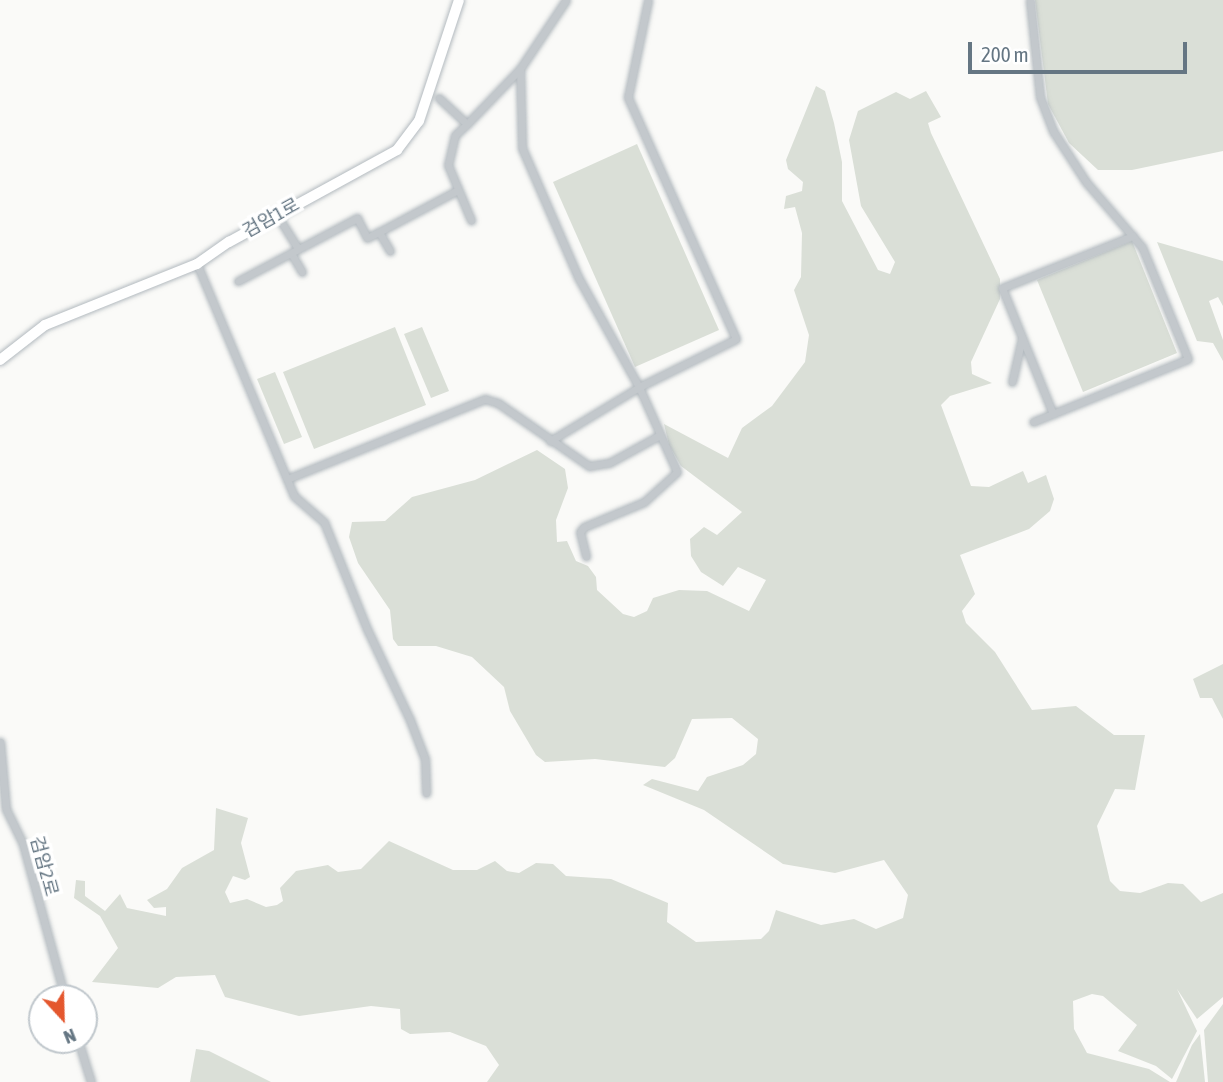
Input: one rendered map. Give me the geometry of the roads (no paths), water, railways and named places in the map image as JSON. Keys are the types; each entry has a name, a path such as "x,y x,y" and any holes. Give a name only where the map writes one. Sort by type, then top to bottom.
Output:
{"street":[{"name":"검암1로","path":"0,360 45,326 197,264 277,215 379,162 410,135 429,94 459,0"},
{"path":"471,220 456,191 448,165 455,135 520,69 566,0"},
{"path":"550,441 639,387 736,339 628,97 648,0"},
{"path":"1030,0 1036,75 1045,114 1086,182 1142,247 1188,359 1033,422"},
{"path":"520,69 522,148 578,276 639,387 677,472 644,502 584,527 580,532 586,556"},
{"path":"439,98 467,124"},
{"path":"238,281 357,218 367,238 456,191"},
{"path":"277,215 302,272"},
{"path":"379,232 390,251"},
{"path":"1053,414 1002,288 1133,236"},
{"path":"197,264 287,479 301,504 324,522 359,612 410,720 425,759 426,793"},
{"path":"1012,382 1022,337"},
{"path":"287,479 485,399 498,403 589,466 609,463 660,435"},
{"name":"검암2로","path":"0,742 6,810 23,844 61,984"},
{"path":"82,1054 91,1082"}]}
